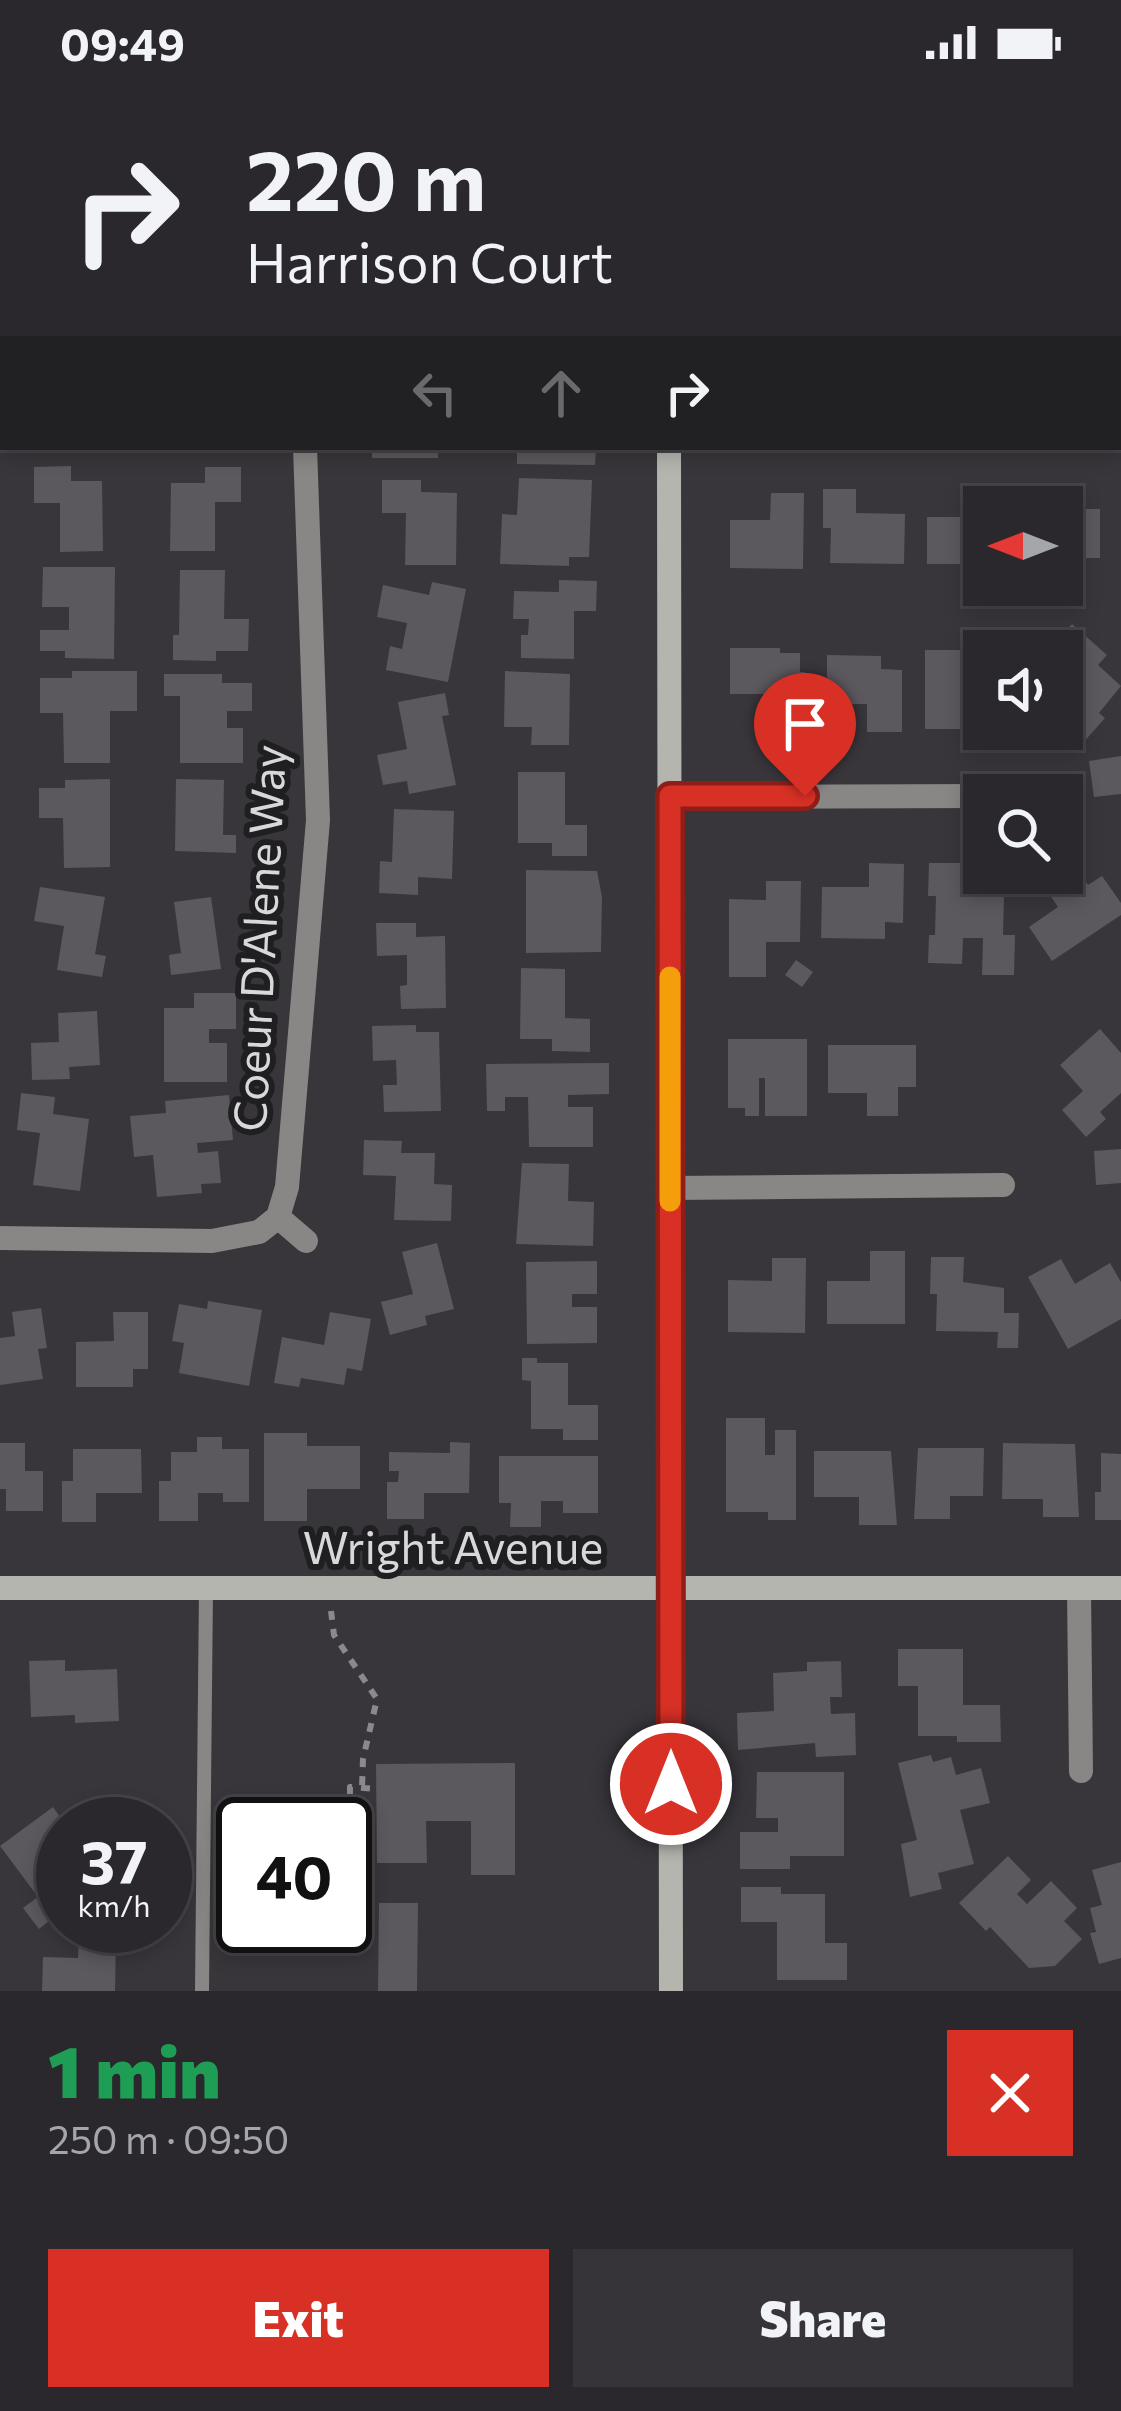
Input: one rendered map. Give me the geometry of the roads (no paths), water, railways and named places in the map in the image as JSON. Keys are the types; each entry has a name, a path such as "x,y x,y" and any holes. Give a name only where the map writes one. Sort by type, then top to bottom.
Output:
{"street":[{"name":"Coeur D'Alene Way","path":"278,1217 287,1187 318,820 305,450"},
{"path":"669,450 671,1991"},
{"path":"670,796 963,796"},
{"path":"670,1188 1003,1185"},
{"path":"0,1238 212,1241 259,1232 278,1217 306,1241"},
{"name":"Wright Avenue","path":"0,1588 1121,1588"},
{"path":"1079,1589 1081,1771"}],"lane":[{"path":"202,1991 206,1589"}]}
